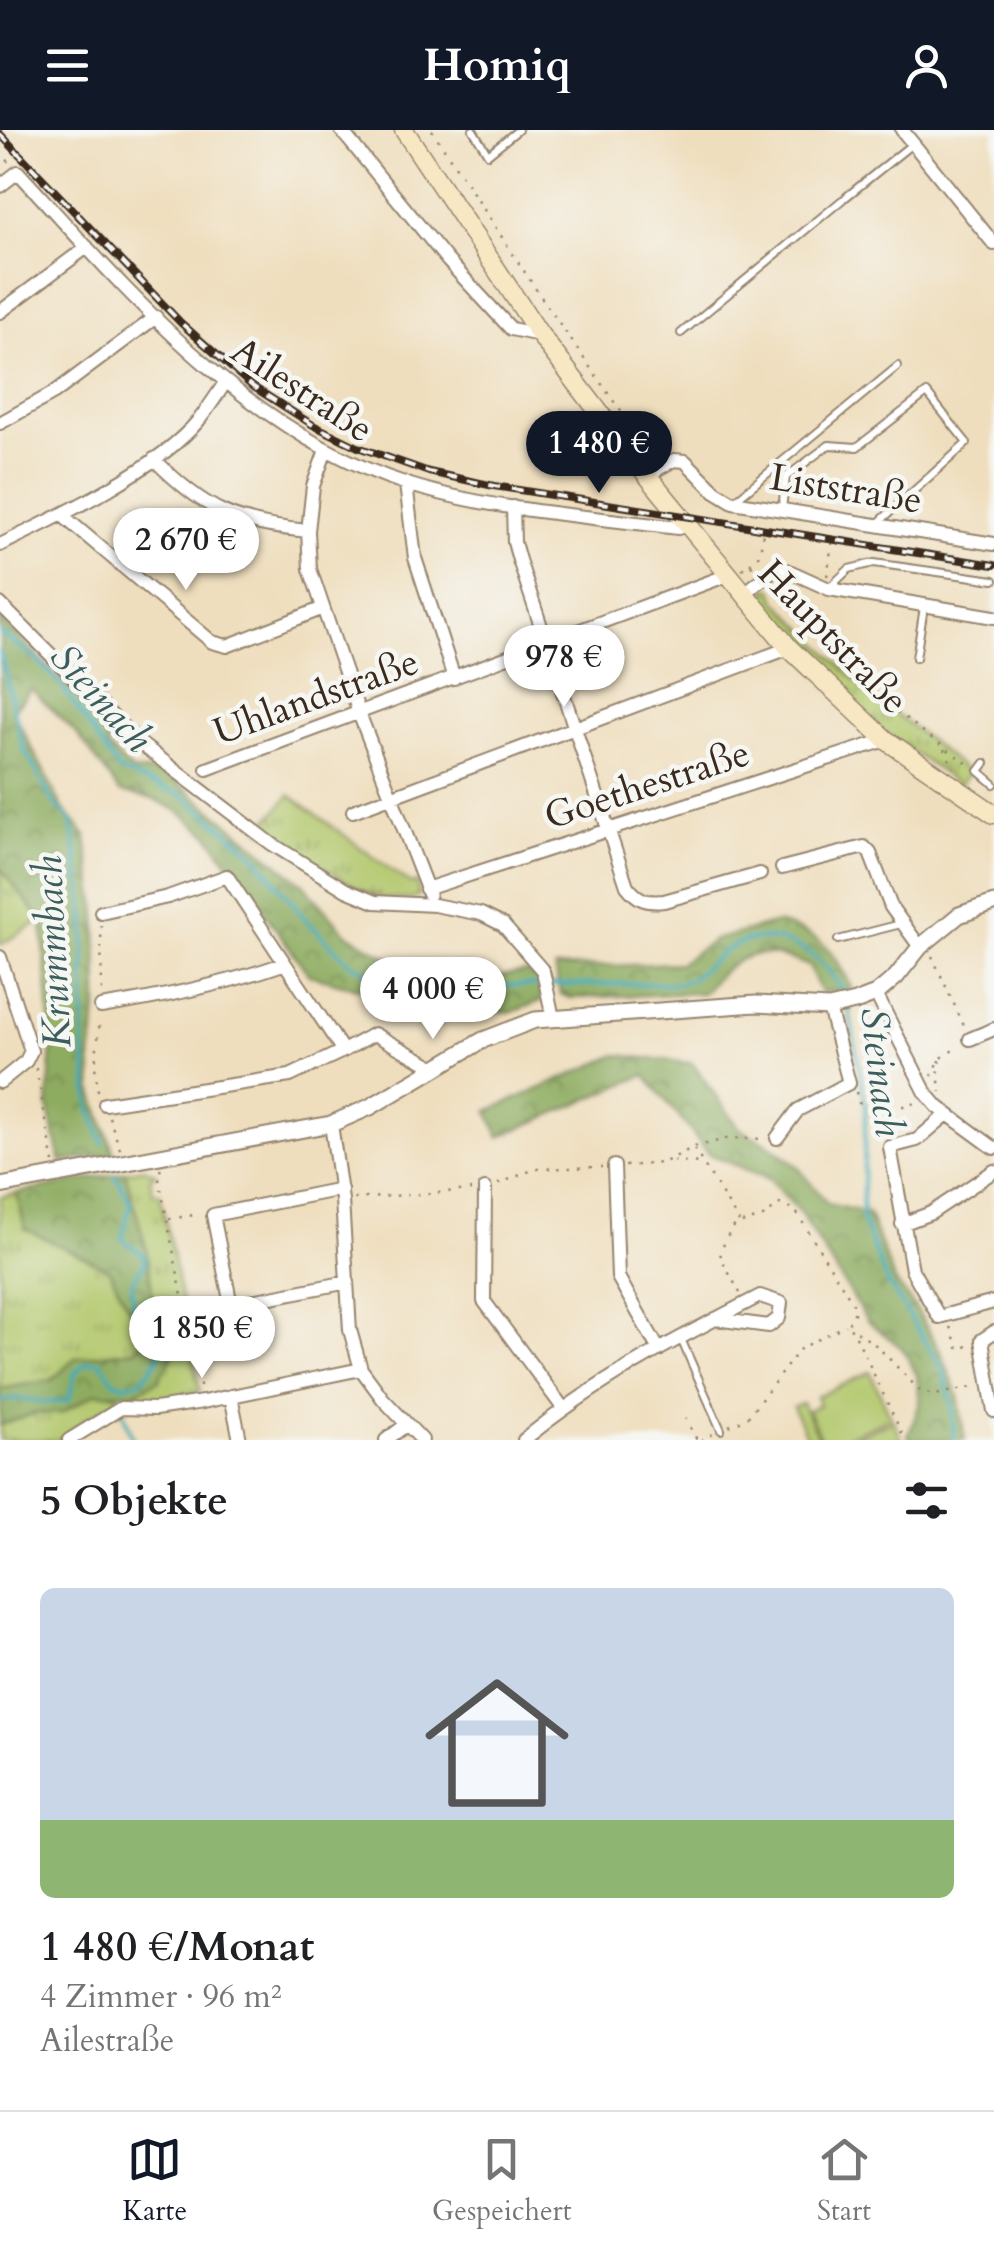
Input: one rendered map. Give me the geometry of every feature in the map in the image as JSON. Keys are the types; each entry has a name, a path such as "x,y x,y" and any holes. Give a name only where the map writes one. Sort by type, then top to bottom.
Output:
{"main road":[{"name":"Hauptstraße","path":"404,130 540,336 655,470 688,525 789,648 886,740 994,814"}],"street":[{"path":"340,130 448,261 511,329 540,336"},
{"path":"902,130 994,244"},
{"path":"0,186 18,172"},
{"name":"Ailestraße","path":"18,172 156,317 225,383 326,450 406,484 514,507 678,528 688,525"},
{"path":"0,312 88,247"},
{"path":"0,422 54,393 156,317"},
{"path":"0,546 62,515 154,459 196,424 225,383"},
{"path":"326,450 313,486 308,531 310,569 359,713 434,905"},
{"path":"154,459 186,492 218,511 244,521 308,531"},
{"name":"Liststraße","path":"655,470 674,460 685,461 715,491 733,502 994,544"},
{"path":"406,484 416,558 454,678"},
{"path":"514,507 514,542 627,886 648,903 760,874"},
{"path":"62,515 212,642 227,646 321,610"},
{"path":"744,594 778,566 828,589 994,617"},
{"name":"Uhlandstraße","path":"207,769 728,574"},
{"path":"0,604 137,741 272,844 346,890 375,902 434,905 481,914 502,924 546,979 553,1018"},
{"path":"353,811 789,648"},
{"name":"Goethestraße","path":"426,889 886,740"},
{"path":"782,868 864,847 870,852 890,907 923,945"},
{"path":"101,912 168,896 227,876 344,1051"},
{"path":"0,1186 330,1124 370,1108 434,1067 515,1025 553,1018 756,1004 841,1005 876,994 923,945 965,911 994,903"},
{"path":"0,1082 26,1061 30,1051 1,964"},
{"path":"102,1006 170,997 283,964"},
{"path":"876,994 926,1092 946,1114 994,1148"},
{"path":"777,1138 798,1110 849,1082 841,1005"},
{"path":"970,1039 994,1029"},
{"path":"104,1104 290,1076 374,1034 434,1067"},
{"path":"946,1114 917,1140 890,1147 912,1270 942,1317 994,1302"},
{"path":"330,1124 341,1189 350,1330 361,1368 422,1440"},
{"path":"614,1166 618,1276 659,1350"},
{"path":"902,1224 932,1214 994,1172"},
{"path":"341,1189 213,1214 231,1305 348,1282"},
{"path":"485,1189 484,1301 563,1408"},
{"path":"524,1440 563,1408 659,1350 747,1302 760,1296 781,1304 779,1318 769,1326 716,1319"},
{"path":"988,1336 994,1411"},
{"path":"69,1440 121,1408 155,1410 203,1402 361,1368"},
{"path":"231,1396 240,1440"},
{"path":"386,1440 406,1425"}],"lane":[{"path":"473,130 488,154 518,130"},
{"path":"681,333 912,143"},
{"path":"733,502 898,366"},
{"path":"782,509 786,478 829,445 857,447 927,393 967,443 876,525"},
{"path":"828,589 849,569 874,562 994,580"},
{"path":"916,658 924,607"},
{"path":"985,764 979,771 994,784"},
{"path":"838,940 902,924"},
{"path":"680,1338 721,1430"}],"path":[{"path":"432,130 615,402 655,470"},
{"path":"0,152 18,172"},
{"path":"750,564 760,554 762,532"},
{"path":"828,570 832,542"},
{"path":"766,576 805,625 890,706 979,771"},
{"path":"101,912 98,1091 124,1163"},
{"path":"923,945 970,1039 940,1059 932,1076"},
{"path":"30,1051 56,1174"},
{"path":"940,1059 938,1076 946,1114"},
{"path":"902,1106 910,1106 926,1092"},
{"path":"861,1102 880,1106"},
{"path":"669,1161 694,1148 730,1138 777,1138"},
{"path":"694,1148 739,1222"},
{"path":"170,1155 158,1174 203,1402"},
{"path":"614,1166 669,1161 702,1163"},
{"path":"685,1418 699,1440 746,1418 800,1349 854,1317 854,1306 794,1210 780,1204 763,1217 739,1222 725,1240 720,1258 747,1302"},
{"path":"168,1220 213,1214"},
{"path":"942,1317 960,1350 988,1336"},
{"path":"846,1324 878,1346 921,1392 935,1395 990,1384"},
{"path":"854,1330 904,1440"}],"green space":[{"path":"767,588 773,589 777,601 861,686 969,773 960,785 884,733 814,669 762,608"},
{"path":"0,618 106,726 108,748 132,771 165,772 303,884 346,933 401,965 481,980 528,972 539,981 541,1001 510,1013 401,1000 309,975 208,834 177,810 154,799 120,792 78,735 31,689 13,711 62,807 86,836 97,911 98,1004 91,1056 93,1093 114,1154 61,1162 48,1106 52,1043 42,921 0,868"},
{"path":"290,795 410,884 417,882 419,895 412,900 382,898 363,891 260,829"},
{"path":"0,868 42,920 0,945"},
{"path":"777,923 824,945 852,989 821,993 809,966 762,954 727,968 703,993 571,998 560,994 555,968 680,963 714,940"},
{"path":"617,1055 692,1063 741,1130 770,1145 797,1166 828,1204 868,1213 894,1280 941,1352 958,1395 965,1440 910,1440 920,1403 917,1375 902,1348 867,1321 801,1214 769,1179 709,1154 645,1075 499,1137 488,1111"},
{"path":"144,1168 156,1174 150,1178 153,1193 160,1193 200,1391 158,1400 133,1394 159,1380 164,1312 153,1300 146,1248 125,1172"},
{"path":"125,1172 146,1248 153,1300 176,1332 173,1356 158,1380 133,1394 96,1393 61,1413 36,1413 0,1425 0,1389 52,1380 76,1358 134,1350 145,1341 143,1323 128,1307 109,1269 25,1229 17,1193"},
{"path":"17,1193 25,1229 109,1269 128,1307 144,1323 145,1341 134,1350 76,1358 52,1380 0,1389 0,1197"},
{"path":"870,1372 891,1417 840,1440 821,1440 808,1410 819,1405 816,1397"},
{"path":"96,1392 118,1393 116,1401 61,1440 0,1440 0,1425 36,1413 61,1413"},
{"path":"802,1403 819,1440 808,1440 793,1407"},
{"path":"893,1420 902,1440 848,1440"}],"waterway":[{"name":"Steinach","path":"0,633 35,658 59,682 119,771 184,796 254,854 306,920 350,963 374,975 434,987 682,983 726,950 761,939 797,946 813,956 838,983 846,1000"},
{"name":"Krummbach","path":"0,653 24,749 53,802 72,821 85,916 84,1045 90,1106 103,1143"},
{"name":"Steinach","path":"849,1009 866,1108 862,1219 886,1280 943,1369 952,1405 954,1440"},
{"name":"Krummbach","path":"0,1401 69,1400 75,1373 87,1362 101,1362 113,1380 122,1385 141,1381 157,1360 162,1346 157,1320 133,1308 132,1282 145,1263 144,1255 122,1239 131,1203 115,1175"},
{"path":"123,1412 133,1440"}],"railway":[{"path":"0,134 181,323 252,386 313,425 358,447 429,472 494,486 994,565"}]}
